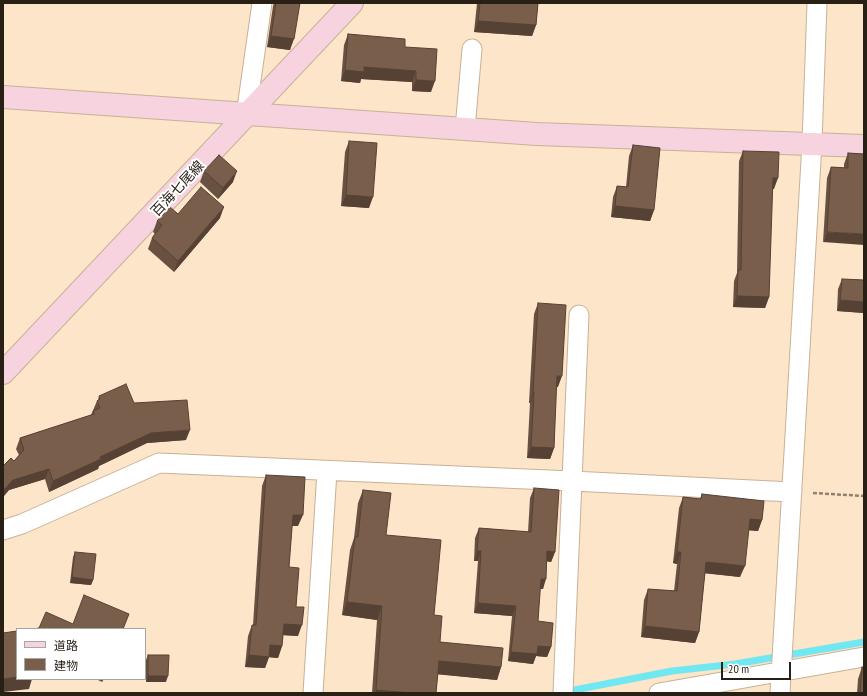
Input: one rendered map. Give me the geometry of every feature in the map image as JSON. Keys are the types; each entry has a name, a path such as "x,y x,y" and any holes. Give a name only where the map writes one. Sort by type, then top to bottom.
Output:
{"street":[{"path":"246,115 262,3"},
{"name":"百海七尾線","path":"3,373 352,3"},
{"path":"780,693 812,143 817,3"},
{"path":"466,129 472,49"},
{"path":"3,97 537,134 864,146"},
{"path":"563,693 579,315"},
{"path":"3,530 22,524 159,463 792,492"},
{"path":"313,693 326,470"},
{"path":"659,693 782,661 864,657"}],"path":[{"path":"792,492 864,496"}],"building":[{"path":"276,3 300,3 294,39 271,36"},
{"path":"480,3 538,3 536,25 478,21"},
{"path":"348,34 405,39 405,47 437,49 435,81 416,80 416,71 364,67 364,72 345,70"},
{"path":"349,141 377,143 373,197 346,195"},
{"path":"633,145 660,148 654,210 615,206 617,186 628,187"},
{"path":"743,151 779,152 778,178 773,178 769,297 737,296 738,270 741,270"},
{"path":"848,153 864,154 864,234 827,232 831,167 848,168"},
{"path":"219,155 237,171 223,188 204,171"},
{"path":"201,187 224,207 178,261 152,238 162,225 157,221 170,207 178,214"},
{"path":"842,279 864,280 864,302 840,300"},
{"path":"538,303 566,305 562,376 557,376 554,448 531,447"},
{"path":"126,384 134,403 187,400 190,430 151,433 100,457 101,459 53,481 49,469 13,480 3,491 3,466 11,458 14,461 24,450 20,438 94,414 93,411 100,408 97,401 100,399 99,396"},
{"path":"266,475 305,477 303,515 293,515 289,567 299,568 296,607 304,607 302,625 284,624 282,646 270,645 269,657 249,655 252,625 256,625"},
{"path":"534,488 559,490 555,552 547,551 546,579 541,579 538,621 553,623 551,647 538,646 537,654 511,652 516,606 478,603 481,551 477,551 479,528 531,532"},
{"path":"363,490 391,493 386,535 441,540 434,615 442,616 440,642 503,648 501,667 439,661 436,693 376,690 382,606 347,602 355,537 358,537"},
{"path":"702,494 764,501 762,520 750,519 745,566 706,562 699,632 645,626 648,589 677,591 681,552 677,552 683,497 701,499"},
{"path":"75,552 96,554 93,580 72,577"},
{"path":"84,595 129,614 123,628 39,628 46,612 73,624"},
{"path":"16,631 16,677 3,679 3,633"},
{"path":"148,655 169,655 168,676 148,676"},
{"path":"862,667 864,668 864,693 860,693"}],"waterway":[{"path":"564,692 672,671 735,664 864,642"}]}
